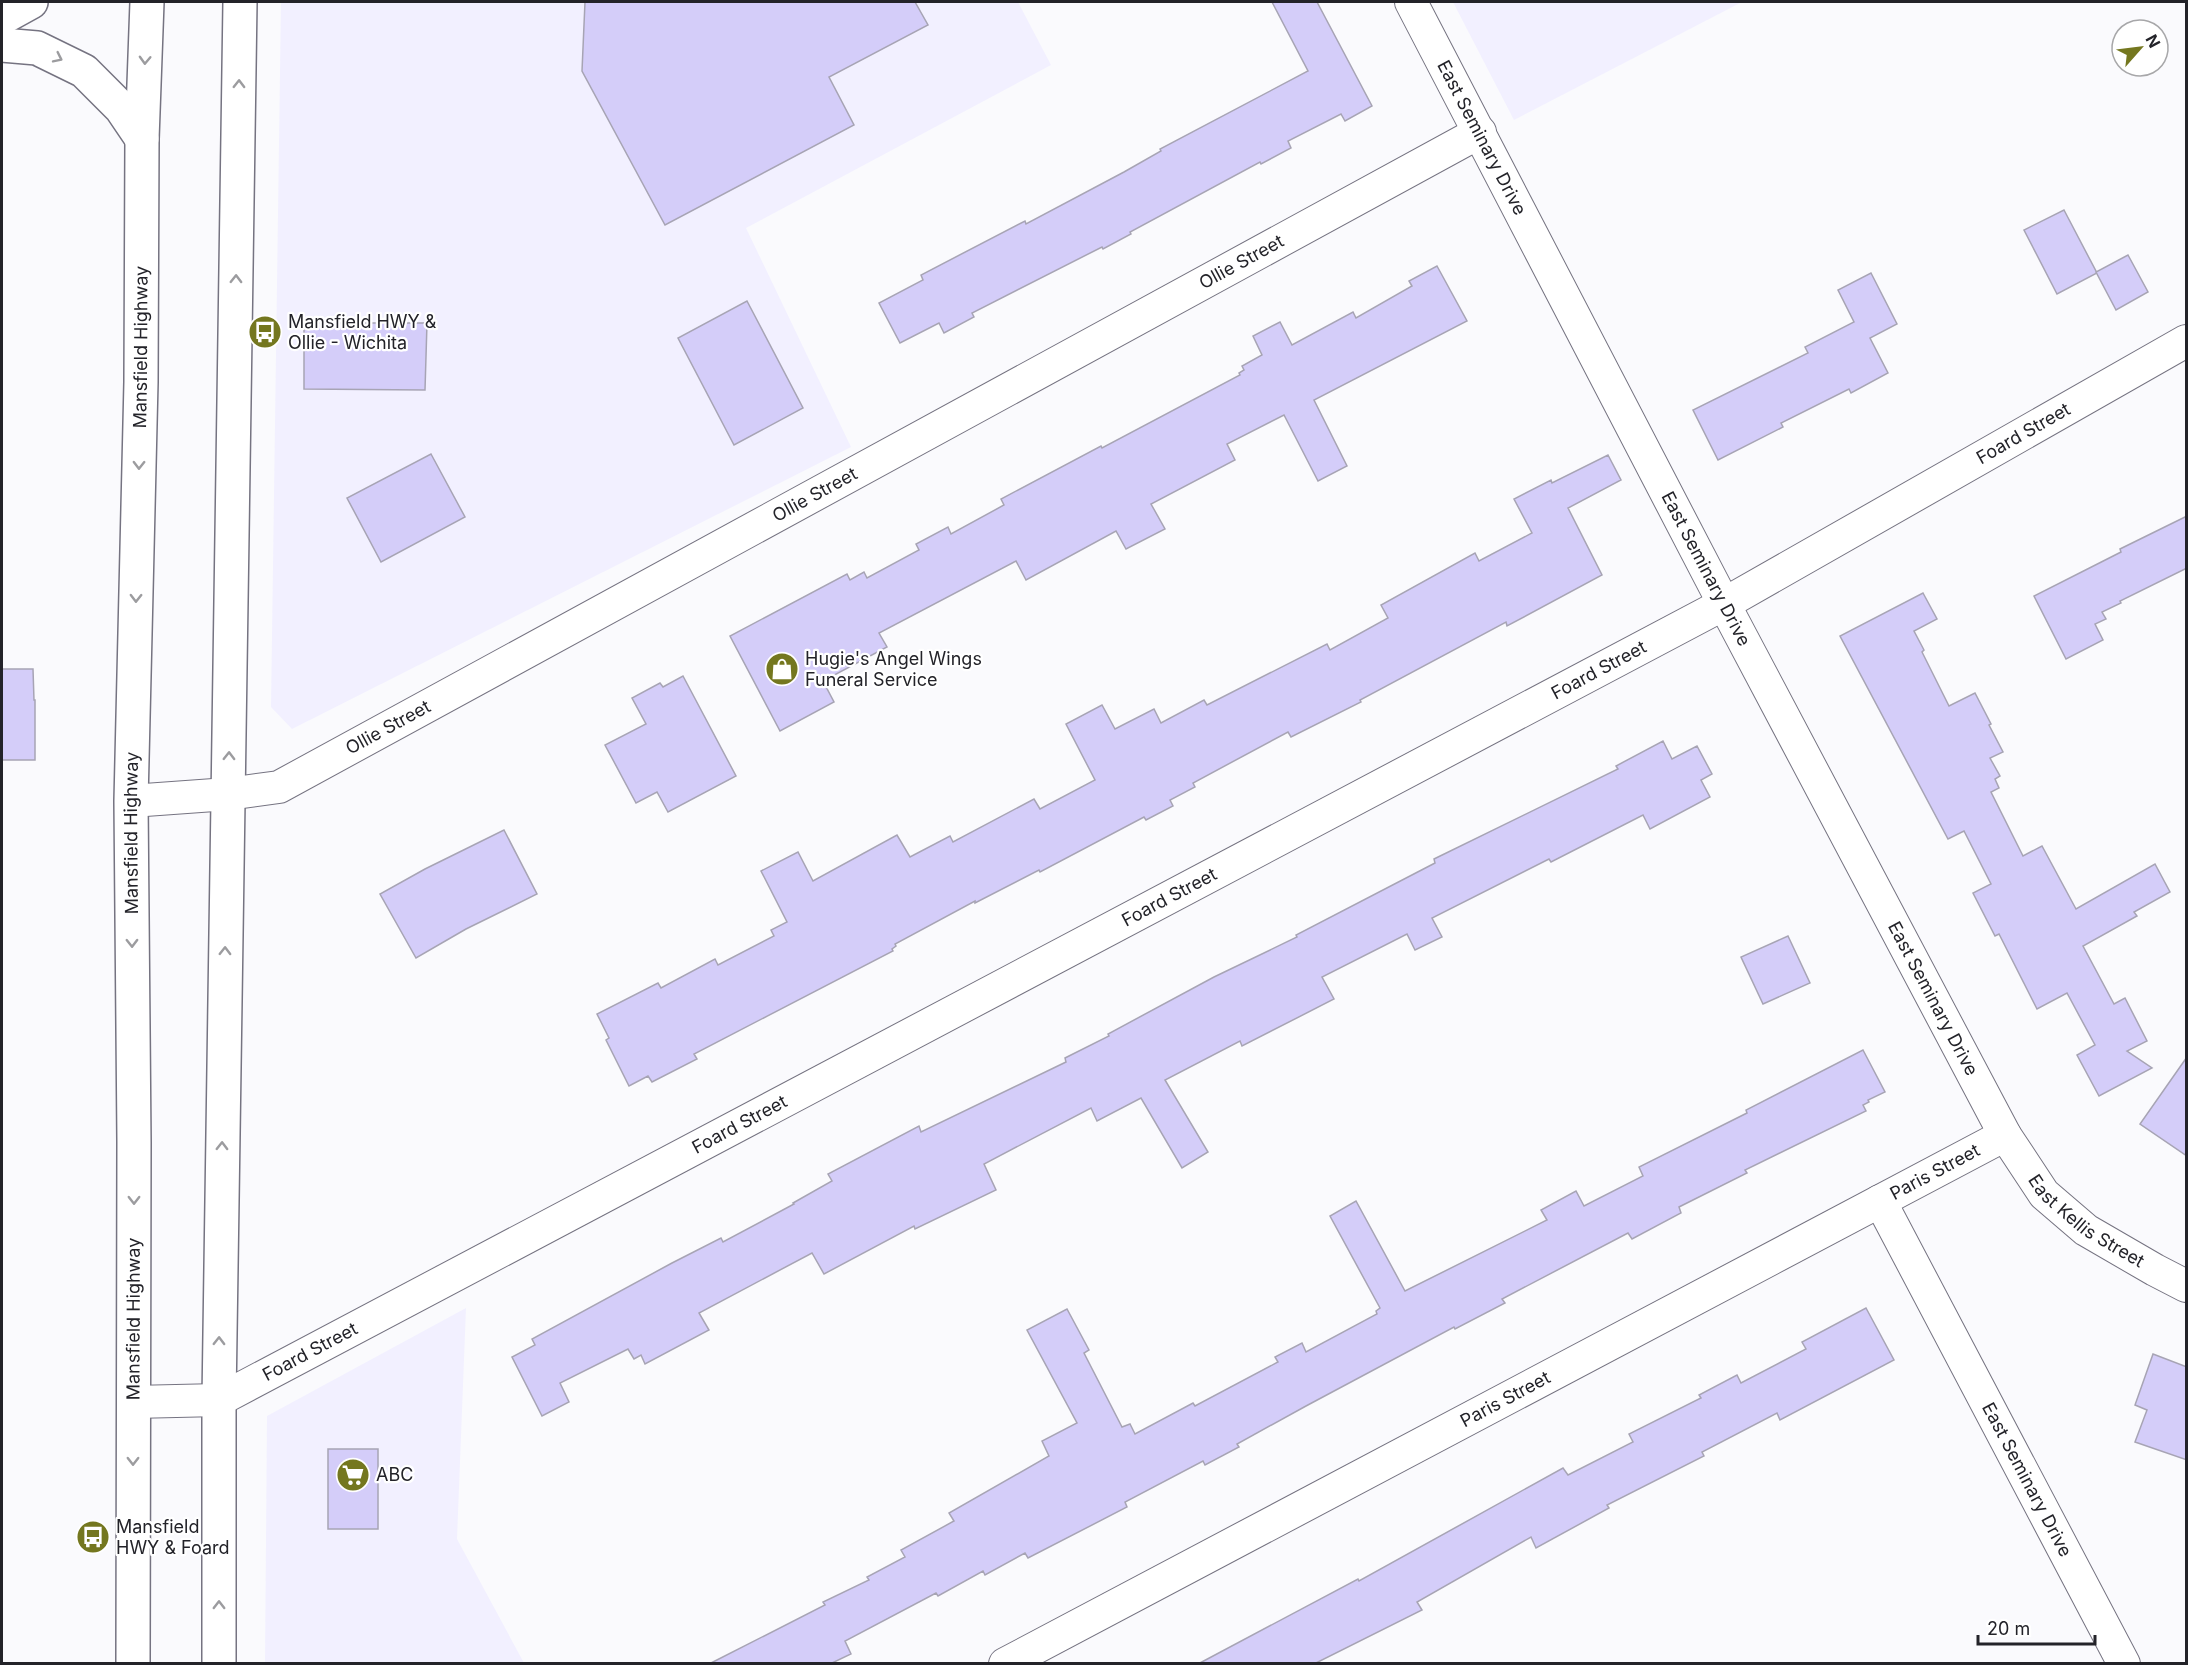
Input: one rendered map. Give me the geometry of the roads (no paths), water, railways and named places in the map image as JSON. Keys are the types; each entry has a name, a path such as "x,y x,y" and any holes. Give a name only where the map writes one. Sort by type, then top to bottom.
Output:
{"main road":[{"path":"2,18 31,2"},
{"name":"Mansfield Highway","path":"133,1664 134,1130 131,801 141,382 142,139 147,2"},
{"path":"219,1664 219,1400 240,2"},
{"path":"2,45 37,48 84,71 121,108 142,139"}],"street":[{"name":"East Seminary Drive","path":"1411,2 1724,604 2005,1135"},
{"name":"Ollie Street","path":"131,801 228,794 279,787 1480,132"},
{"name":"Foard Street","path":"133,1402 219,1400 1724,604 2187,341"},
{"name":"Paris Street","path":"1005,1664 2005,1135"},
{"name":"East Kellis Street","path":"2005,1135 2044,1194 2086,1230 2187,1286"},
{"name":"East Seminary Drive","path":"1880,1201 2124,1664"}],"place":[{"name":"Mansfield HWY & Ollie - Wichita","path":"265,332"},
{"name":"Hugie's Angel Wings Funeral Service","path":"782,669"},
{"name":"ABC","path":"353,1475"},
{"name":"Mansfield HWY & Foard","path":"93,1537"}]}
